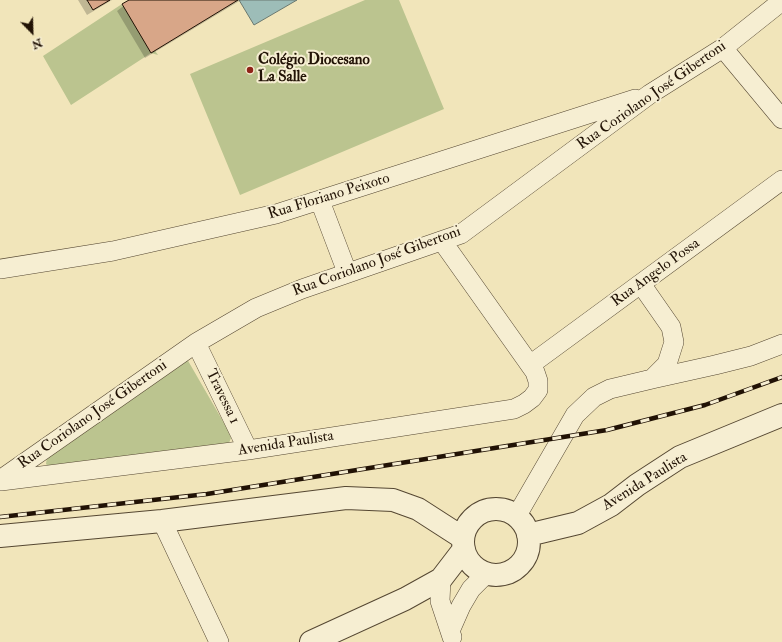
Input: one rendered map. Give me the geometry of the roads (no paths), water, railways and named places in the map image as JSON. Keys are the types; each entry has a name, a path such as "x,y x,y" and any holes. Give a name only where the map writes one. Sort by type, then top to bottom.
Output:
{"street":[{"name":"Rua Coriolano José Gibertoni","path":"0,480 196,343 256,308 347,272 462,234 650,94 723,48 782,1"},
{"path":"723,48 782,119"},
{"name":"Rua Floriano Peixoto","path":"0,269 113,251 276,214 650,94"},
{"name":"Rua Angelo Possa","path":"530,365 782,180"},
{"path":"320,201 347,272"},
{"path":"442,241 530,365"},
{"path":"641,284 671,327 673,333 674,342 670,358 667,364 652,379"},
{"name":"Travessa 1","path":"196,343 248,450"},
{"path":"516,517 575,415 594,397 610,389 750,356 782,344"},
{"name":"Avenida Paulista","path":"0,480 248,450 514,409 532,398 538,390 538,381 530,365"},
{"name":"Avenida Paulista","path":"528,536 578,523 610,505 637,485 680,457 782,415"},
{"path":"0,536 162,521 346,498 393,500 418,510 463,544 468,560 476,568 486,574 497,575 508,573 518,567 525,558 529,547 528,536 524,525 516,517 506,511 495,510 484,512 470,523 463,544 441,579 405,599 311,642"},
{"path":"162,521 219,642"},
{"path":"452,637 461,606 471,589 486,574"},
{"path":"441,579 440,601 452,637"}],"water":[{"path":"239,0 297,0 254,25"}],"railway":[{"path":"0,517 207,494 607,430 705,405 782,377"}],"place":[{"name":"Colégio Diocesano La Salle","path":"250,70"}]}
